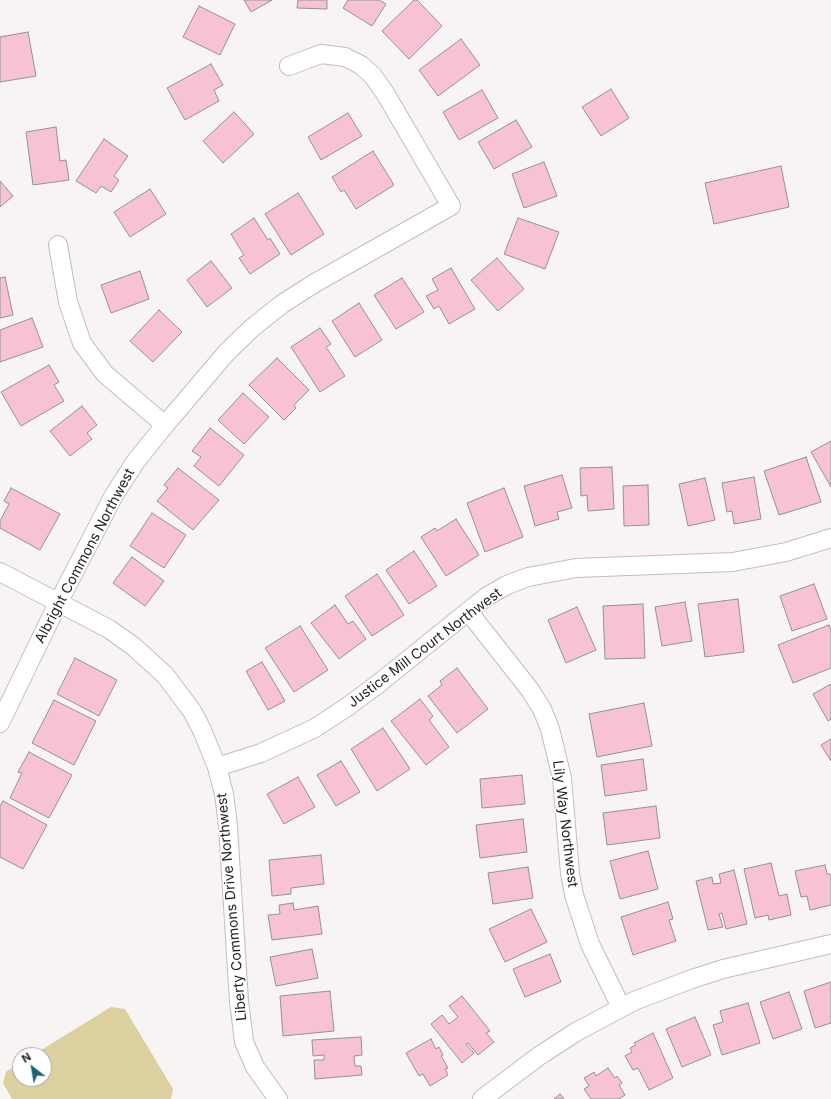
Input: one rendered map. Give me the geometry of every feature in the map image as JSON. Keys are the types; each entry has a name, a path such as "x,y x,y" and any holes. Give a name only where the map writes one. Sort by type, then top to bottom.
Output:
{"street":[{"name":"Albright Commons Northwest","path":"0,723 58,602 114,495 136,461 165,424 228,352 252,328 282,304 315,283 451,206 385,92 373,76 361,65 346,57 321,54 289,66"},
{"path":"58,245 68,302 82,342 105,374 165,424"},
{"name":"Justice Mill Court Northwest","path":"217,767 261,753 322,724 378,684 486,597 507,585 528,577 552,571 576,568 734,562 786,552 831,538"},
{"name":"Liberty Commons Drive Northwest","path":"0,572 109,629 133,646 165,675 192,711 217,767 224,794 228,826 240,1021 244,1042 255,1067 278,1099"},
{"name":"Lily Way Northwest","path":"468,611 530,690 542,709 550,729 562,778 569,866 574,895 590,944 620,1007"},
{"path":"482,1099 539,1056 576,1032 620,1007 704,975 831,944"}],"shaded area":[{"path":"111,1007 125,1009 173,1089 171,1099 12,1099 3,1083 6,1072 12,1068 12,1087 52,1087 52,1047 46,1047"}],"building":[{"path":"244,0 272,0 251,12"},
{"path":"298,0 327,0 327,9 297,8"},
{"path":"348,0 379,0 386,4 372,26 343,8"},
{"path":"414,0 417,0 442,26 409,59 382,31"},
{"path":"199,6 235,24 220,55 183,37"},
{"path":"28,32 36,76 0,82 0,37"},
{"path":"461,39 480,65 438,96 419,70"},
{"path":"211,64 223,85 214,90 219,101 185,120 167,88"},
{"path":"611,89 629,118 601,136 582,107"},
{"path":"482,90 498,118 459,140 443,112"},
{"path":"234,112 254,134 223,163 203,141"},
{"path":"348,113 362,136 321,160 308,137"},
{"path":"516,120 532,147 494,169 478,142"},
{"path":"56,127 60,161 66,160 69,180 33,185 26,132"},
{"path":"104,139 128,156 114,176 119,180 111,192 101,186 96,193 76,181"},
{"path":"373,151 394,185 356,209 344,190 341,192 332,177"},
{"path":"544,162 557,196 524,208 512,174"},
{"path":"781,166 789,207 714,224 705,183"},
{"path":"0,181 13,196 0,207"},
{"path":"150,189 166,214 130,237 114,212"},
{"path":"298,193 324,234 291,255 265,214"},
{"path":"254,218 268,240 270,238 280,254 250,274 239,258 244,255 231,234"},
{"path":"518,218 559,232 545,269 504,254"},
{"path":"497,258 524,289 498,311 471,280"},
{"path":"211,261 232,288 207,307 187,280"},
{"path":"451,268 475,309 449,324 439,306 434,309 426,296 438,290 432,279"},
{"path":"140,271 149,299 111,313 101,285"},
{"path":"5,277 13,315 0,318 0,278"},
{"path":"402,278 424,312 396,329 374,295"},
{"path":"359,303 382,340 355,357 332,321"},
{"path":"159,310 182,332 153,362 130,341"},
{"path":"32,318 43,347 0,362 0,330"},
{"path":"320,328 331,344 326,347 345,376 320,392 291,347"},
{"path":"277,358 309,390 294,405 296,408 284,420 249,385"},
{"path":"49,365 59,382 54,385 64,401 21,426 1,392"},
{"path":"243,393 269,417 244,444 218,420"},
{"path":"82,406 97,425 87,433 92,439 70,456 50,431"},
{"path":"210,428 244,455 219,486 194,466 201,457 192,451"},
{"path":"831,441 831,487 811,452"},
{"path":"806,457 821,502 779,515 764,471"},
{"path":"612,467 614,509 588,511 587,495 581,496 580,468"},
{"path":"178,468 219,500 193,530 157,501 168,488 164,485"},
{"path":"562,475 572,508 557,512 559,519 535,526 524,486"},
{"path":"754,477 761,519 734,524 732,511 727,512 722,483"},
{"path":"705,478 715,520 688,526 679,484"},
{"path":"648,485 649,525 624,526 623,486"},
{"path":"11,488 60,514 40,550 0,528 0,521 9,504 4,501"},
{"path":"504,488 523,537 485,552 467,503"},
{"path":"152,513 186,535 164,568 130,546"},
{"path":"456,519 479,555 446,576 421,537 435,528 437,531"},
{"path":"414,551 437,586 409,604 386,570"},
{"path":"132,557 164,581 145,606 113,583"},
{"path":"377,574 404,615 372,636 345,596"},
{"path":"814,584 827,619 792,631 780,596"},
{"path":"738,599 744,652 705,657 698,604"},
{"path":"685,602 692,641 662,646 655,607"},
{"path":"643,604 645,658 605,659 603,606"},
{"path":"335,605 348,624 353,621 366,639 339,659 311,623"},
{"path":"577,607 596,650 566,663 548,620"},
{"path":"829,625 831,630 831,668 793,683 778,645"},
{"path":"300,626 328,670 294,692 265,648"},
{"path":"75,658 117,680 99,716 57,694"},
{"path":"262,662 285,701 268,710 246,671"},
{"path":"457,668 488,709 457,733 428,696 442,685 440,681"},
{"path":"831,684 831,719 828,721 813,694"},
{"path":"420,699 433,716 429,720 449,747 426,765 391,721"},
{"path":"54,700 96,721 74,765 32,743"},
{"path":"644,703 652,746 597,757 589,714"},
{"path":"383,728 410,769 377,791 351,749"},
{"path":"831,739 831,761 821,745"},
{"path":"29,752 72,775 49,818 10,798 22,773 18,772"},
{"path":"643,759 647,790 605,796 601,765"},
{"path":"341,761 360,792 336,806 317,775"},
{"path":"522,775 525,804 482,808 480,779"},
{"path":"298,777 315,807 284,824 267,794"},
{"path":"3,801 47,825 23,869 0,857 0,806"},
{"path":"656,806 660,838 607,845 603,813"},
{"path":"523,819 527,852 480,858 476,825"},
{"path":"648,851 658,889 620,899 610,861"},
{"path":"321,855 324,884 291,888 291,894 272,896 269,860"},
{"path":"771,863 779,896 787,894 791,915 769,920 768,915 755,918 744,869"},
{"path":"825,865 827,874 830,874 831,876 831,905 810,910 807,896 801,897 795,871"},
{"path":"528,867 533,898 493,904 488,873"},
{"path":"734,870 747,924 726,929 722,913 719,914 723,927 708,930 696,881 712,877 713,884 721,883 719,874"},
{"path":"668,902 673,919 669,920 676,941 633,955 621,917"},
{"path":"293,903 294,910 318,906 322,934 272,940 268,915 280,914 279,905"},
{"path":"531,909 547,942 505,962 489,929"},
{"path":"312,949 318,978 276,986 270,957"},
{"path":"550,954 561,982 525,997 513,969"},
{"path":"831,982 831,1023 815,1028 804,991"},
{"path":"330,991 334,1031 283,1036 280,996"},
{"path":"789,992 802,1029 773,1039 760,1002"},
{"path":"462,996 490,1031 486,1033 494,1042 478,1055 468,1043 466,1044 474,1053 462,1063 431,1024 442,1015 449,1024 458,1017 449,1006"},
{"path":"748,1003 760,1043 722,1055 713,1025 723,1022 720,1011"},
{"path":"695,1017 711,1055 682,1067 666,1029"},
{"path":"653,1033 673,1078 649,1090 638,1068 633,1070 625,1056 632,1052 630,1048 636,1045 634,1043"},
{"path":"361,1037 362,1055 354,1056 355,1066 361,1066 362,1075 315,1079 314,1060 324,1060 324,1055 313,1056 312,1040"},
{"path":"431,1039 436,1049 439,1047 443,1055 441,1056 448,1068 445,1069 448,1075 430,1086 423,1074 419,1076 406,1053"},
{"path":"608,1068 615,1078 617,1076 622,1083 619,1085 625,1095 619,1099 591,1099 584,1089 589,1086 584,1078 594,1072 596,1076"},
{"path":"560,1094 564,1099 554,1099"}]}
